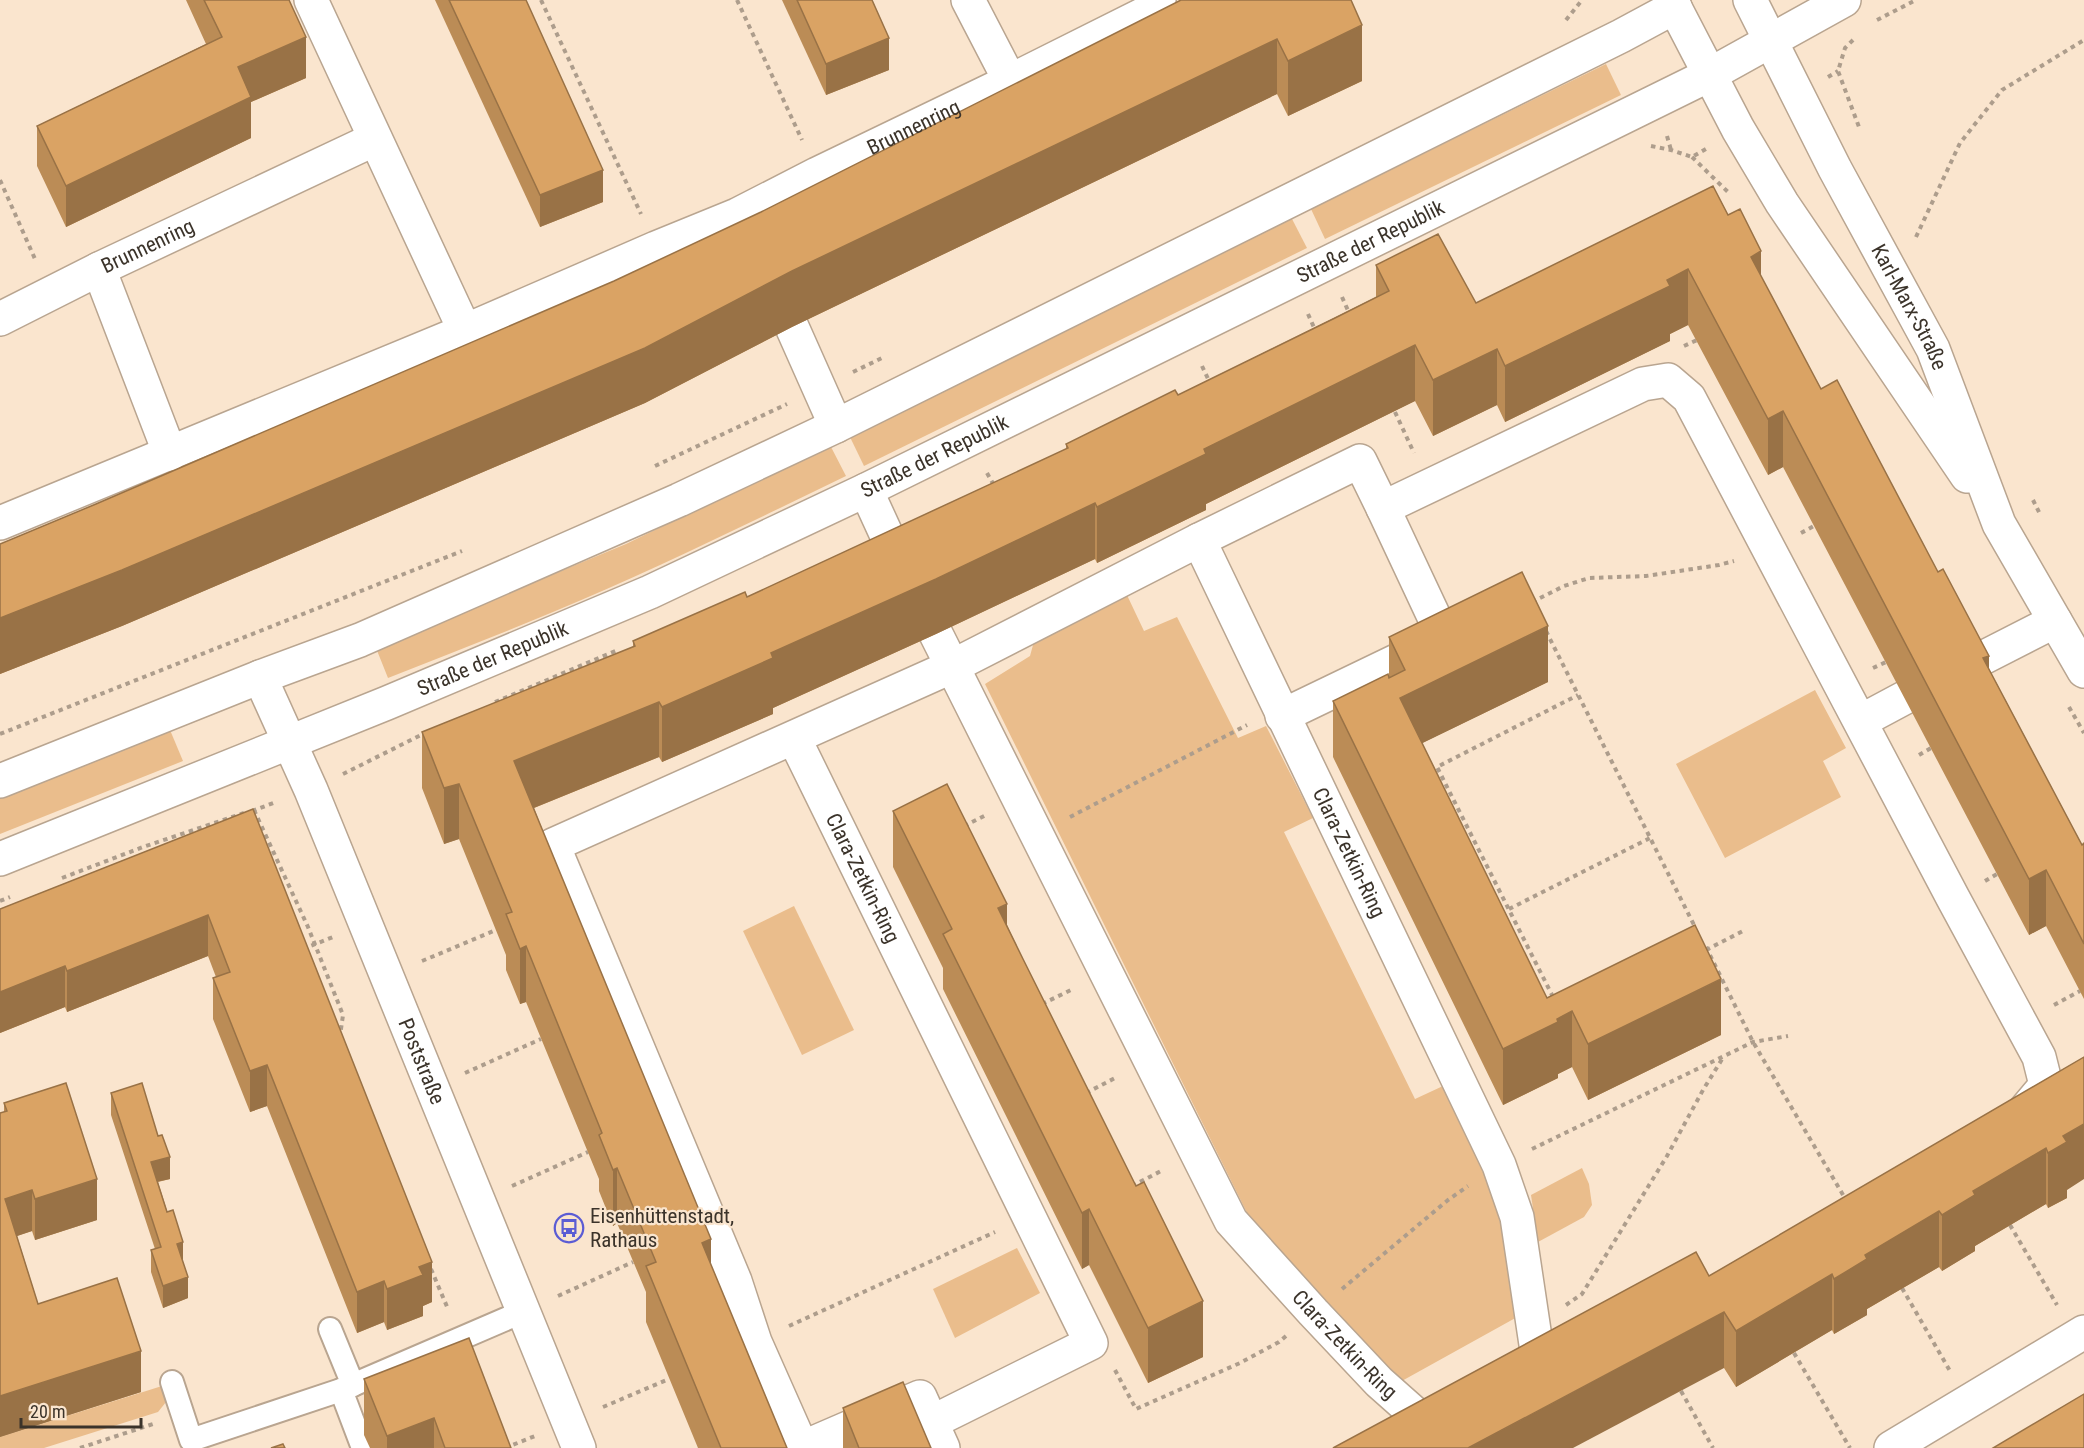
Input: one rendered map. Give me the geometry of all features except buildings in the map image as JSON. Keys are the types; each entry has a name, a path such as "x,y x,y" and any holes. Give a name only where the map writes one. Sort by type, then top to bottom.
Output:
{"street":[{"path":"310,0 465,331"},
{"path":"968,0 1010,81"},
{"name":"Brunnenring","path":"0,522 170,454 737,215 1144,14 1159,0"},
{"name":"Karl-Marx-Straße","path":"1750,0 1836,169 1933,349 1999,524 2084,671"},
{"name":"Straße der Republik","path":"0,859 440,681 650,592 866,490 1709,75 1844,0"},
{"path":"0,781 381,631 679,500 837,426 1621,36 1678,2 1709,75 1782,203 1999,524"},
{"name":"Brunnenring","path":"170,454 99,269 375,139"},
{"path":"737,215 752,247"},
{"path":"0,319 99,269"},
{"path":"792,327 837,426"},
{"path":"1383,508 1643,384 1668,380 1689,398 1975,939 2040,1056 2046,1085 2021,1115 1991,1133"},
{"path":"1091,1343 937,1435 920,1397 802,1448 755,1342 735,1281 553,845 953,666 1198,540 1360,461 1444,638 1280,712"},
{"path":"866,490 907,579"},
{"name":"Clara-Zetkin-Ring","path":"1198,540 1499,1165 1517,1217 1540,1371"},
{"path":"1965,667 2055,621"},
{"name":"Clara-Zetkin-Ring","path":"936,634 1231,1221 1379,1382 1418,1436 1465,1412"},
{"name":"Poststraße","path":"260,677 290,742 573,1435"},
{"path":"1860,721 1904,698"},
{"name":"Clara-Zetkin-Ring","path":"794,738 1091,1343"},
{"path":"1891,1448 2080,1335"},
{"path":"1506,1390 1570,1355"}],"lane":[{"path":"172,1382 191,1440 347,1387 522,1312"},
{"path":"330,1329 363,1448"}],"path":[{"path":"541,0 656,248"},
{"path":"737,0 817,174"},
{"path":"1915,238 1960,143 2001,90 2084,40"},
{"path":"0,180 50,294"},
{"path":"1305,309 1320,341"},
{"path":"1202,366 1211,386"},
{"path":"1395,411 1430,486"},
{"path":"987,472 997,491"},
{"path":"1536,612 1531,602 1564,586 1589,578 1646,576 1709,567 1769,550"},
{"path":"1542,622 1696,929"},
{"path":"1555,1001 1437,767 1578,695"},
{"path":"1037,834 1280,712"},
{"path":"956,830 1019,799"},
{"path":"254,810 315,944 343,1015 339,1045"},
{"path":"1509,909 1650,838"},
{"path":"385,975 496,930"},
{"path":"1697,954 1743,931"},
{"path":"1701,939 1753,1042 1848,1204"},
{"path":"300,950 315,944"},
{"path":"1033,1009 1106,972"},
{"path":"1091,1343 1107,1356 1136,1409 1240,1363 1279,1342 1448,1200 1499,1165 1753,1042 1788,1036"},
{"path":"431,1089 541,1039"},
{"path":"1534,1328 1582,1294 1668,1156 1724,1056"},
{"path":"1078,1098 1150,1060"},
{"path":"477,1202 588,1152"},
{"path":"1124,1191 1197,1153"},
{"path":"755,1342 1029,1216"},
{"path":"2010,1225 2080,1335"},
{"path":"522,1312 633,1262"},
{"path":"429,1264 460,1339"},
{"path":"1902,1288 1969,1402"},
{"path":"1794,1353 1850,1448"},
{"path":"573,1435 669,1379"},
{"path":"1681,1390 1713,1448"},
{"path":"80,1448 183,1415"}],"shaded area":[{"path":"1606,64 1621,95 1325,239 1311,209"},
{"path":"1291,217 1307,248 864,466 849,435"},
{"path":"830,445 846,476 627,580 532,621 388,678 376,648 626,544"},
{"path":"1126,593 1144,631 1177,617 1238,738 1266,726 1313,818 1284,832 1415,1099 1443,1086 1501,1211 1519,1316 1400,1382 1249,1217 985,684 1030,656 1036,634"},
{"path":"1815,690 1846,748 1823,761 1841,797 1725,858 1676,764"},
{"path":"170,730 183,761 0,834 0,798"},
{"path":"794,906 854,1030 802,1055 743,931"},
{"path":"1582,1168 1589,1184 1592,1205 1584,1217 1538,1242 1531,1195"},
{"path":"1017,1248 1040,1293 955,1338 933,1289"},
{"path":"162,1386 166,1402 158,1412 44,1448 0,1448 0,1437"}],"place":[{"name":"Eisenhüttenstadt, Rathaus","path":"569,1228"}]}
